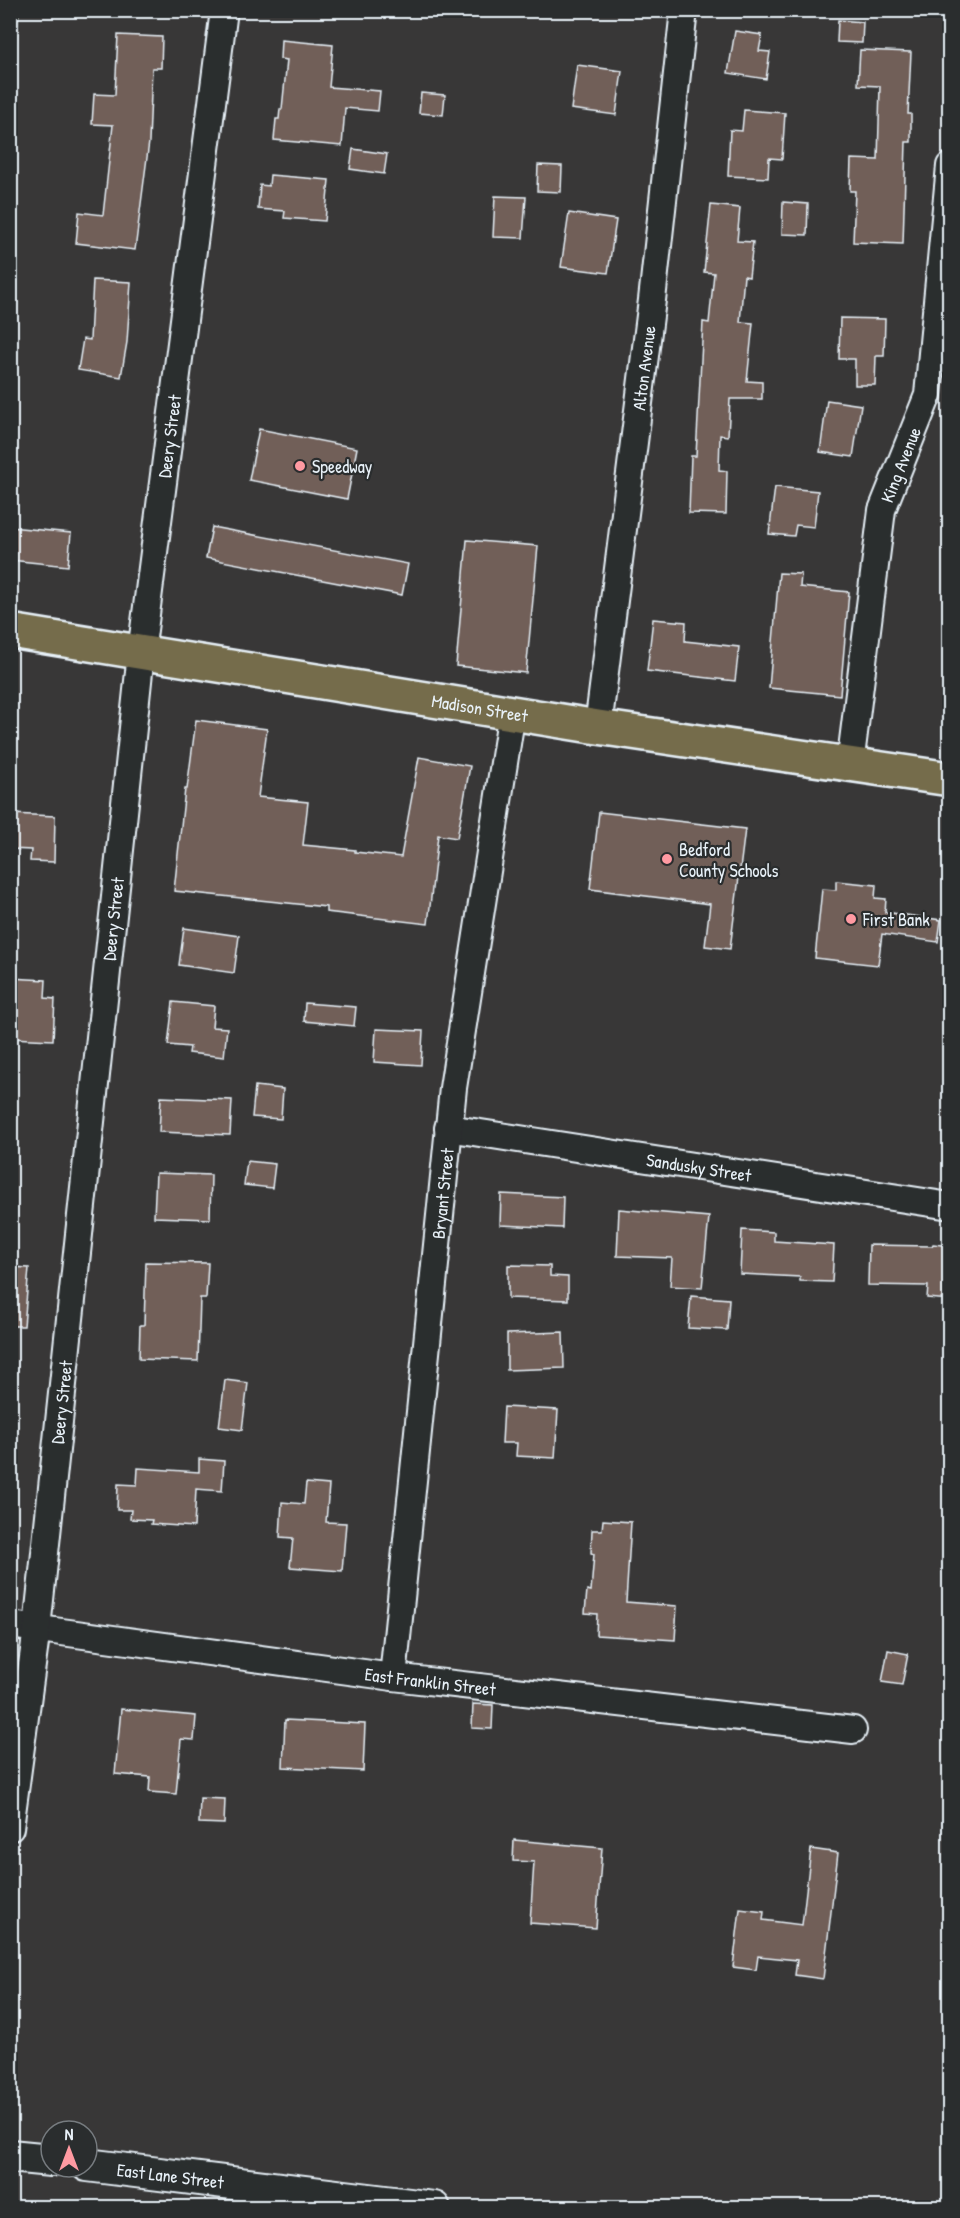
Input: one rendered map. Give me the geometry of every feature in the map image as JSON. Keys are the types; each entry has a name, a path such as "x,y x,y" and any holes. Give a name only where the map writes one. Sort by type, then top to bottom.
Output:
{"main road":[{"name":"Madison Street","path":"10,631 598,727 950,779"}],"street":[{"name":"Deery Street","path":"10,1828 37,1628 141,653 224,10"},
{"name":"Alton Avenue","path":"598,727 652,300 684,10"},
{"name":"King Avenue","path":"850,765 882,510 928,395 950,166"},
{"name":"Bryant Street","path":"393,1677 448,1128 512,712"},
{"name":"Sandusky Street","path":"448,1128 950,1206"},
{"name":"East Franklin Street","path":"10,1625 393,1677 853,1730"},
{"path":"10,2156 39,2159"},
{"name":"East Lane Street","path":"99,2166 434,2208"}],"green space":[{"path":"10,11 19,11 11,106"}],"building":[{"path":"838,20 863,22 862,43 837,42"},
{"path":"735,31 762,35 759,51 770,52 766,79 728,73"},
{"path":"118,35 162,37 161,68 152,68 149,142 135,250 76,243 79,212 103,215 113,125 92,124 94,94 115,95"},
{"path":"281,40 333,45 329,87 380,91 378,111 345,108 342,146 274,140 276,119 279,119 280,109 282,109 287,60 280,59"},
{"path":"860,50 911,52 908,114 911,114 911,142 906,142 903,244 853,242 855,191 850,191 851,159 878,160 880,86 858,85"},
{"path":"577,65 622,71 616,115 571,109"},
{"path":"421,93 445,95 443,115 419,113"},
{"path":"744,110 785,113 782,159 769,158 768,178 728,176 730,130 742,131"},
{"path":"353,149 387,154 384,174 350,169"},
{"path":"538,165 562,166 561,192 537,191"},
{"path":"270,175 329,180 325,221 284,218 285,211 258,209 260,185 269,186"},
{"path":"495,196 526,197 523,238 493,237"},
{"path":"783,202 808,204 807,235 782,234"},
{"path":"711,205 740,208 737,241 753,242 749,277 744,276 740,322 753,323 747,381 762,382 762,399 730,399 728,436 720,435 719,470 727,471 726,514 689,513 691,456 696,456 703,322 709,323 714,273 704,272"},
{"path":"569,213 616,220 608,273 561,267"},
{"path":"93,280 131,282 127,342 121,377 78,370 83,339 90,340"},
{"path":"840,318 885,319 884,356 876,356 875,385 855,385 855,359 839,359"},
{"path":"827,400 861,405 853,457 820,452"},
{"path":"259,429 357,448 347,499 249,480"},
{"path":"775,487 818,491 814,527 796,525 794,536 769,534"},
{"path":"10,527 71,533 68,566 10,560"},
{"path":"212,527 408,564 402,595 206,558"},
{"path":"467,540 538,546 526,673 456,666"},
{"path":"779,573 801,574 800,587 849,592 840,695 769,688"},
{"path":"653,619 686,622 685,641 739,647 735,681 647,671"},
{"path":"196,720 267,729 258,797 308,802 303,845 401,857 419,757 470,766 457,838 438,835 428,924 326,912 326,907 174,891 185,789 187,789"},
{"name":"Bedford County Schools","path":"599,812 745,829 730,949 705,946 710,904 590,889"},
{"path":"10,814 55,816 54,862 30,861 31,850 10,849"},
{"path":"836,881 876,885 875,898 886,899 885,912 941,920 938,942 882,934 878,965 815,958 822,889 836,890"},
{"path":"184,928 239,936 234,973 179,965"},
{"path":"10,978 46,980 45,998 55,999 53,1040 10,1038"},
{"path":"173,1002 214,1006 212,1027 227,1028 224,1057 189,1053 190,1047 168,1045"},
{"path":"305,1003 356,1007 354,1026 304,1021"},
{"path":"376,1029 423,1031 421,1065 374,1062"},
{"path":"255,1086 283,1089 281,1119 252,1117"},
{"path":"161,1097 232,1100 230,1135 159,1132"},
{"path":"247,1161 275,1164 272,1188 244,1185"},
{"path":"156,1173 211,1175 210,1219 154,1217"},
{"path":"501,1194 563,1197 562,1228 500,1225"},
{"path":"619,1209 709,1217 702,1288 670,1286 672,1258 617,1256"},
{"path":"742,1230 774,1232 774,1241 834,1245 832,1282 800,1281 800,1277 740,1274"},
{"path":"933,1244 950,1246 950,1300 927,1298 928,1286 868,1285 869,1245 932,1246"},
{"path":"146,1262 208,1263 206,1298 200,1298 198,1361 139,1359 140,1325 144,1325"},
{"path":"508,1265 550,1266 550,1276 568,1277 568,1300 508,1298"},
{"path":"10,1267 29,1268 24,1326 10,1326"},
{"path":"691,1296 729,1299 727,1330 688,1328"},
{"path":"563,1332 564,1368 507,1370 507,1334"},
{"path":"225,1380 248,1383 242,1430 219,1427"},
{"path":"504,1407 558,1410 555,1458 516,1456 517,1443 502,1443"},
{"path":"199,1459 224,1461 222,1491 196,1489 194,1527 151,1524 152,1520 130,1519 131,1510 117,1510 118,1484 137,1485 138,1468 199,1472"},
{"path":"306,1483 329,1485 326,1522 346,1523 342,1571 290,1567 293,1538 280,1537 282,1502 304,1504"},
{"path":"603,1520 631,1522 626,1602 677,1606 675,1640 596,1635 597,1614 585,1613 587,1590 591,1591 594,1554 591,1553 592,1530 602,1530"},
{"path":"888,1650 908,1654 902,1685 882,1682"},
{"path":"473,1704 493,1705 492,1729 472,1728"},
{"path":"121,1709 196,1716 194,1740 181,1739 176,1794 149,1792 150,1777 115,1774"},
{"path":"285,1720 365,1724 363,1771 283,1767"},
{"path":"200,1798 225,1799 224,1824 199,1823"},
{"path":"514,1840 602,1848 596,1928 530,1923 534,1862 513,1861"},
{"path":"811,1849 838,1853 823,1979 795,1975 797,1960 758,1956 756,1970 733,1967 740,1909 764,1912 763,1920 802,1925"}],"place":[{"name":"Speedway","path":"300,466"},
{"name":"Bedford County Schools","path":"667,859"},
{"name":"First Bank","path":"851,919"}]}
